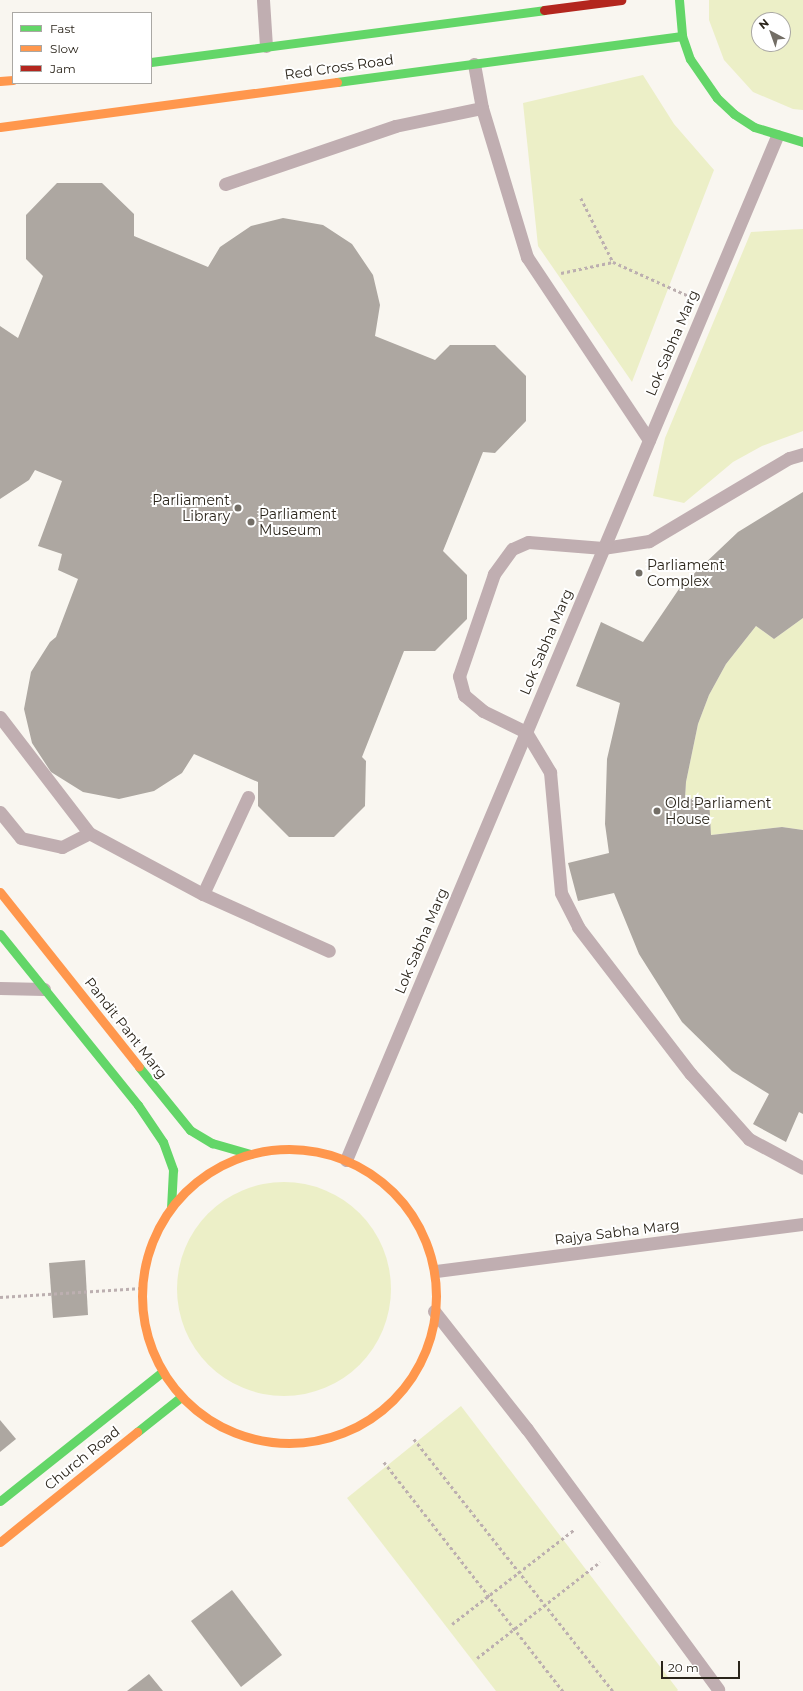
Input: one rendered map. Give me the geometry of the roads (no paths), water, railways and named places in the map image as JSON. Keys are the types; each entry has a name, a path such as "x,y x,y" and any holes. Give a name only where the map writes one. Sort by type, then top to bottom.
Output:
{"street":[{"name":"Red Cross Road","path":"152,62 621,0"},
{"path":"679,0 682,36 694,66 717,98 734,114 754,127 776,136 803,142"},
{"name":"Red Cross Road","path":"0,126 682,36"},
{"path":"0,82 12,80"},
{"name":"Pandit Pant Marg","path":"0,892 190,1130 212,1142 250,1154"},
{"path":"0,934 138,1105 163,1142 173,1170 171,1207"},
{"path":"282,1149 315,1151 346,1160 372,1174 395,1194 413,1216 436,1271 434,1311 427,1346 403,1387 382,1410 356,1426 327,1438 297,1443 274,1442 235,1433 206,1418 181,1396 162,1372 146,1331 142,1288 150,1245 171,1207 187,1189 206,1174 250,1154 282,1149"},
{"name":"Church Road","path":"0,1501 162,1372"},
{"name":"Church Road","path":"0,1542 181,1396"}],"lane":[{"path":"263,0 266,46"},
{"path":"474,64 482,108 527,257 649,440"},
{"path":"225,184 395,126 482,108"},
{"name":"Lok Sabha Marg","path":"346,1160 776,136"},
{"path":"803,454 789,458 649,541 603,548 528,542 512,549 494,574 459,676 464,695 483,711 526,732 550,772 561,893 578,927 691,1074 749,1139 803,1168"},
{"path":"0,717 90,832 203,894 329,951"},
{"path":"203,894 248,797"},
{"path":"0,812 20,838 62,847 90,832"},
{"path":"0,988 44,989"},
{"name":"Rajya Sabha Marg","path":"436,1271 803,1224"},
{"path":"434,1311 527,1429 718,1690"}],"place":[{"name":"Parliament Library","path":"238,508"},
{"name":"Parliament Museum","path":"251,522"},
{"name":"Parliament Complex","path":"639,573"},
{"name":"Old Parliament House","path":"657,811"}]}
